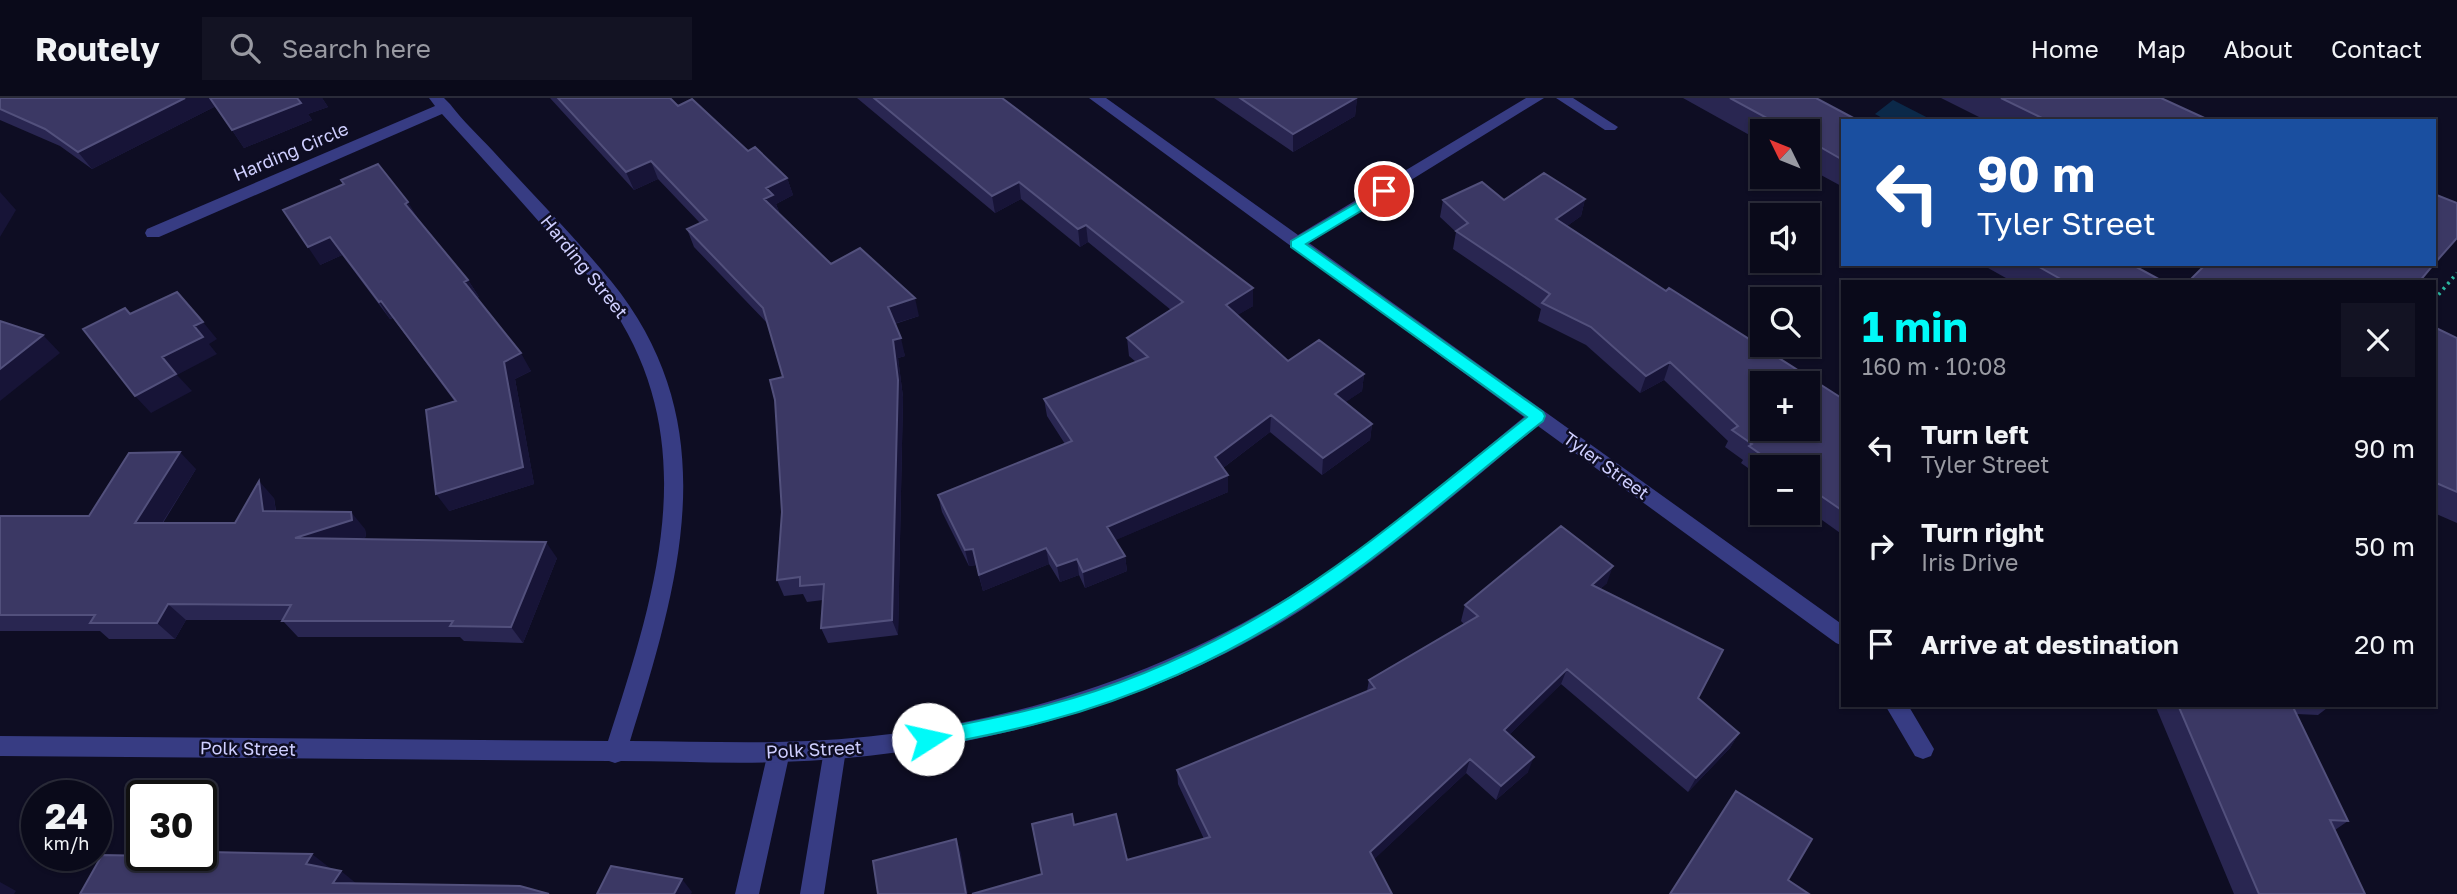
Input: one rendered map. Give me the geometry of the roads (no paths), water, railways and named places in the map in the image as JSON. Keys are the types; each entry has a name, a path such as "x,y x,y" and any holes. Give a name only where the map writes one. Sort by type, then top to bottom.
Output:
{"street":[{"name":"Tyler Street","path":"1096,98 1841,637"},
{"path":"1296,244 1537,98"},
{"path":"1563,98 1610,127"},
{"name":"Harding Circle","path":"153,233 440,103"},
{"name":"Harding Street","path":"440,103 613,297 650,359 666,405 675,463 674,528 651,638 615,753"},
{"name":"Polk Street","path":"0,746 615,753 835,750 919,741 1048,713 1177,666 1244,634 1337,575 1538,416"},
{"path":"1897,707 1923,749"},
{"path":"812,894 835,750"},
{"path":"747,894 779,752"}],"water":[{"path":"1893,100 1930,119 1884,119 1875,114"}]}
